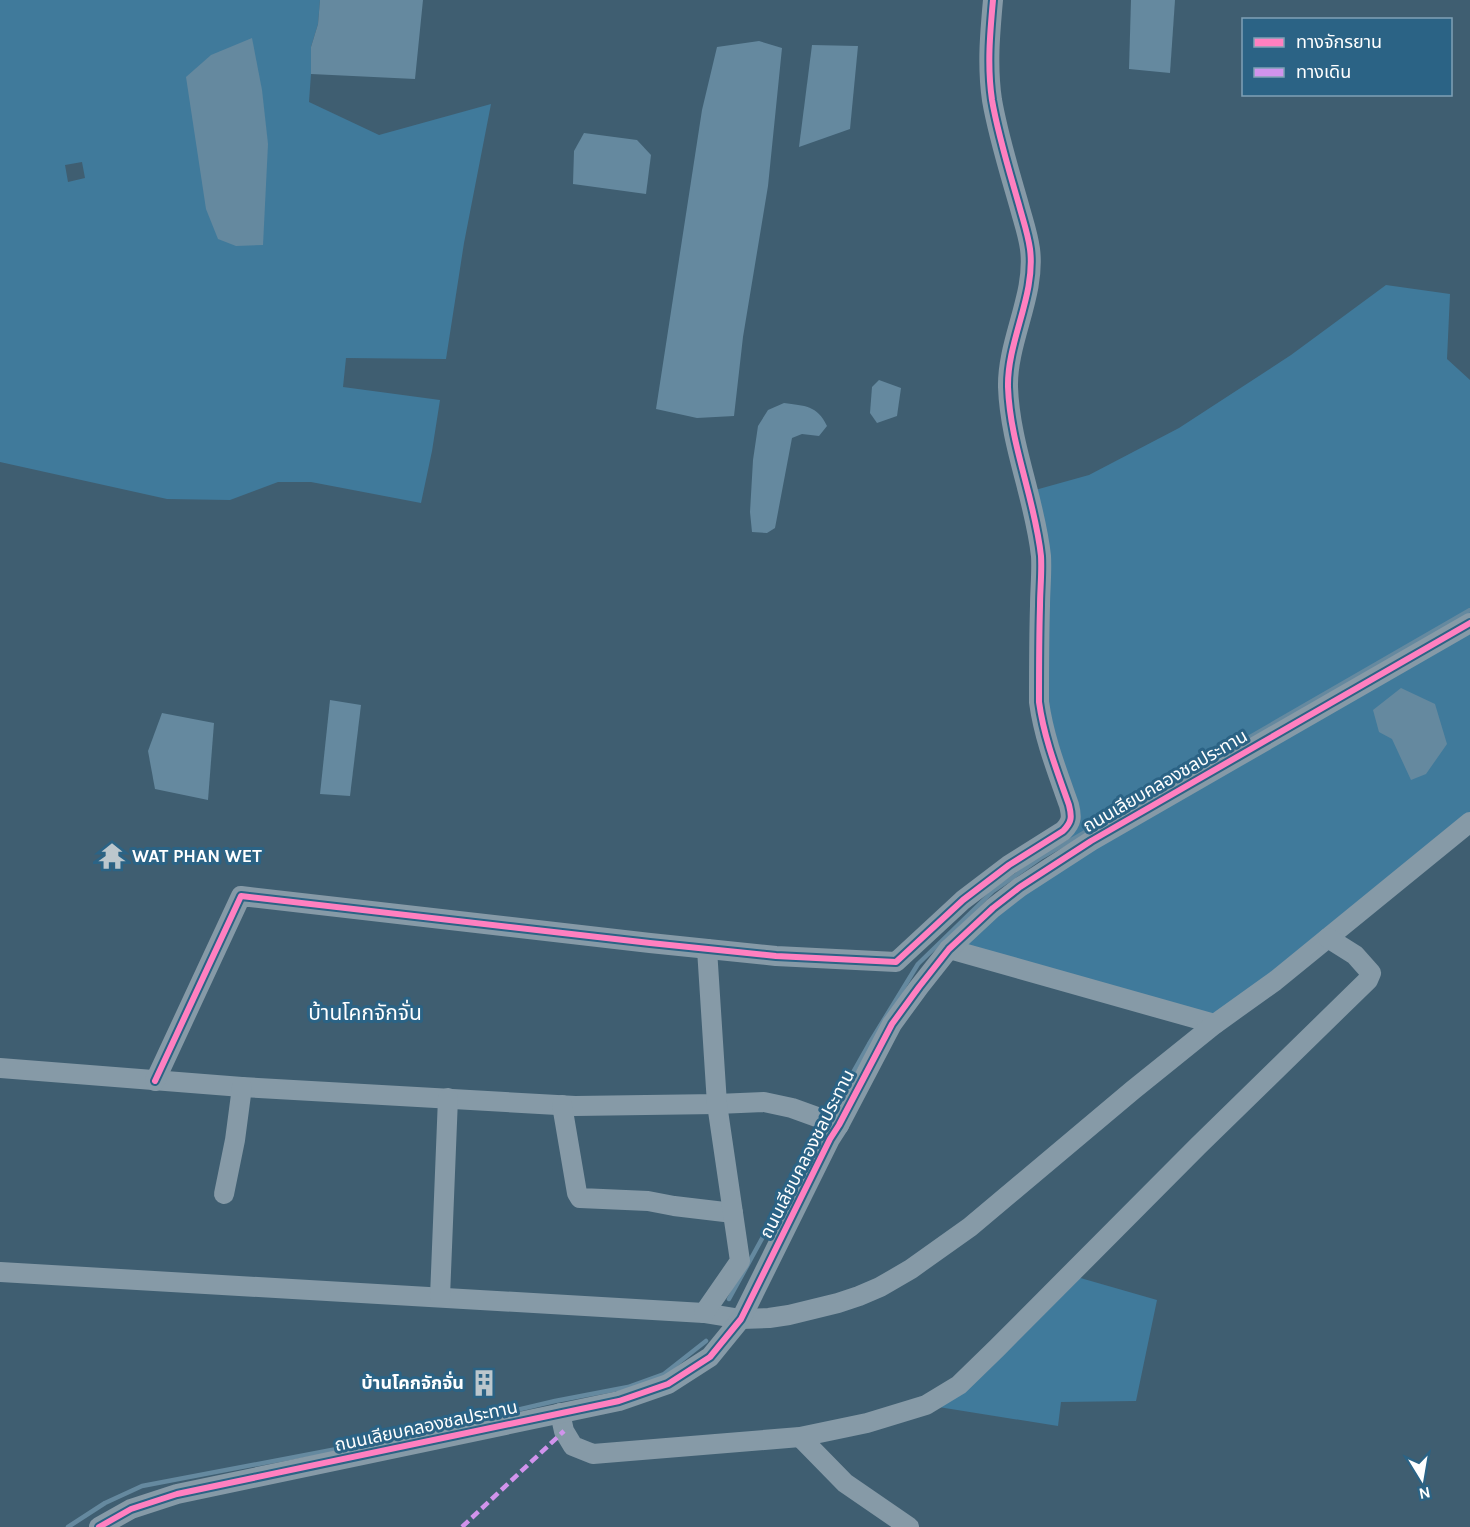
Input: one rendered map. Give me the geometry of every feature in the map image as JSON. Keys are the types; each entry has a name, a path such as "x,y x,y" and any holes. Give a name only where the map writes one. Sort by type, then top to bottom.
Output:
{"street":[{"path":"155,1081 241,896 776,956 896,962 963,900 1009,865 1069,826 1071,813 1069,805 1041,718 1039,702 1041,558 1009,400 1009,368 1031,267 1026,231 992,99 988,65 993,0"},
{"name":"ถนนเลียบคลองชลประทาน","path":"99,1527 131,1509 177,1494 620,1401 668,1384 710,1357 741,1319 830,1139 830,1122 892,1024 949,949 1020,886 1091,841 1470,623"},
{"path":"0,1272 704,1313 741,1319 789,1315 838,1303 880,1287 911,1269 970,1227 1133,1090 1215,1024 1275,981 1470,822"},
{"path":"560,1413 564,1431 573,1446 593,1454 800,1437 867,1423 926,1405 966,1378 1368,980 1371,973 1355,955 1328,938"},
{"path":"704,1313 741,1261 717,1104 707,949"},
{"path":"949,949 1215,1024"},
{"path":"0,1068 242,1087 561,1105 764,1102 792,1108 830,1122"},
{"path":"224,1194 235,1140 242,1087"},
{"path":"440,1297 447,1098"},
{"path":"561,1105 576,1193 580,1198 648,1201 733,1213"},
{"path":"800,1437 845,1483 909,1527"}],"shaded area":[{"path":"0,0 320,0 318,24 311,47 309,102 379,135 491,104 464,243 446,359 346,358 343,387 440,400 421,503 311,482 278,482 230,500 167,499 0,462","holes":["82,162 85,178 68,182 65,165"]},
{"path":"320,0 423,0 415,79 311,74 311,47 318,24"},
{"path":"1131,0 1175,0 1170,73 1129,69"},
{"path":"252,38 262,90 268,144 263,245 236,246 218,239 206,209 186,77 211,55"},
{"path":"759,41 782,48 768,186 743,337 734,416 697,418 656,409 702,110 717,47"},
{"path":"812,45 858,46 850,129 799,147"},
{"path":"584,133 637,140 651,155 646,194 573,184 574,151"},
{"path":"1386,285 1450,294 1447,359 1470,380 1470,822 1215,1024 949,949 1089,841 1069,842 1063,831 1069,826 1039,660 1028,492 1089,475 1179,428 1291,355"},
{"path":"879,380 901,388 897,416 877,423 870,413 872,387"},
{"path":"784,403 815,410 827,426 819,436 802,434 792,438 775,528 767,533 752,532 750,512 753,460 758,426 768,410"},
{"path":"1401,688 1435,704 1447,744 1426,774 1411,780 1392,739 1379,732 1373,710"},
{"path":"330,700 361,705 350,796 320,794"},
{"path":"162,713 214,723 208,800 155,789 148,751"},
{"path":"1070,1275 1157,1300 1136,1401 1061,1402 1058,1426 926,1405"}],"waterway":[{"path":"829,1115 918,964 993,891 1042,857 1470,610"},
{"path":"729,1299 824,1125"},
{"path":"68,1527 105,1503 142,1486 405,1436 555,1401 628,1387 664,1374 706,1341"}],"marked path":[{"path":"462,1527 564,1431"}],"cycle path":[{"path":"155,1081 241,896 776,956 896,962 963,900 1009,865 1066,828 1071,816 1070,809 1048,741 1039,702 1041,556 1034,514 1013,430 1008,387 1012,352 1029,284 1031,266 1028,238 1001,139 990,87 989,62 993,0"},
{"path":"99,1527 131,1509 177,1494 619,1401 668,1384 710,1357 741,1319 830,1139 892,1024 949,949 993,908 1020,887 1091,841 1470,623"}],"place":[{"name":"WAT PHAN WET","path":"112,856"},
{"name":"บ้านโคกจักจั่น","path":"484,1383"}],"district":[{"name":"บ้านโคกจักจั่น","path":"365,1013"}]}
